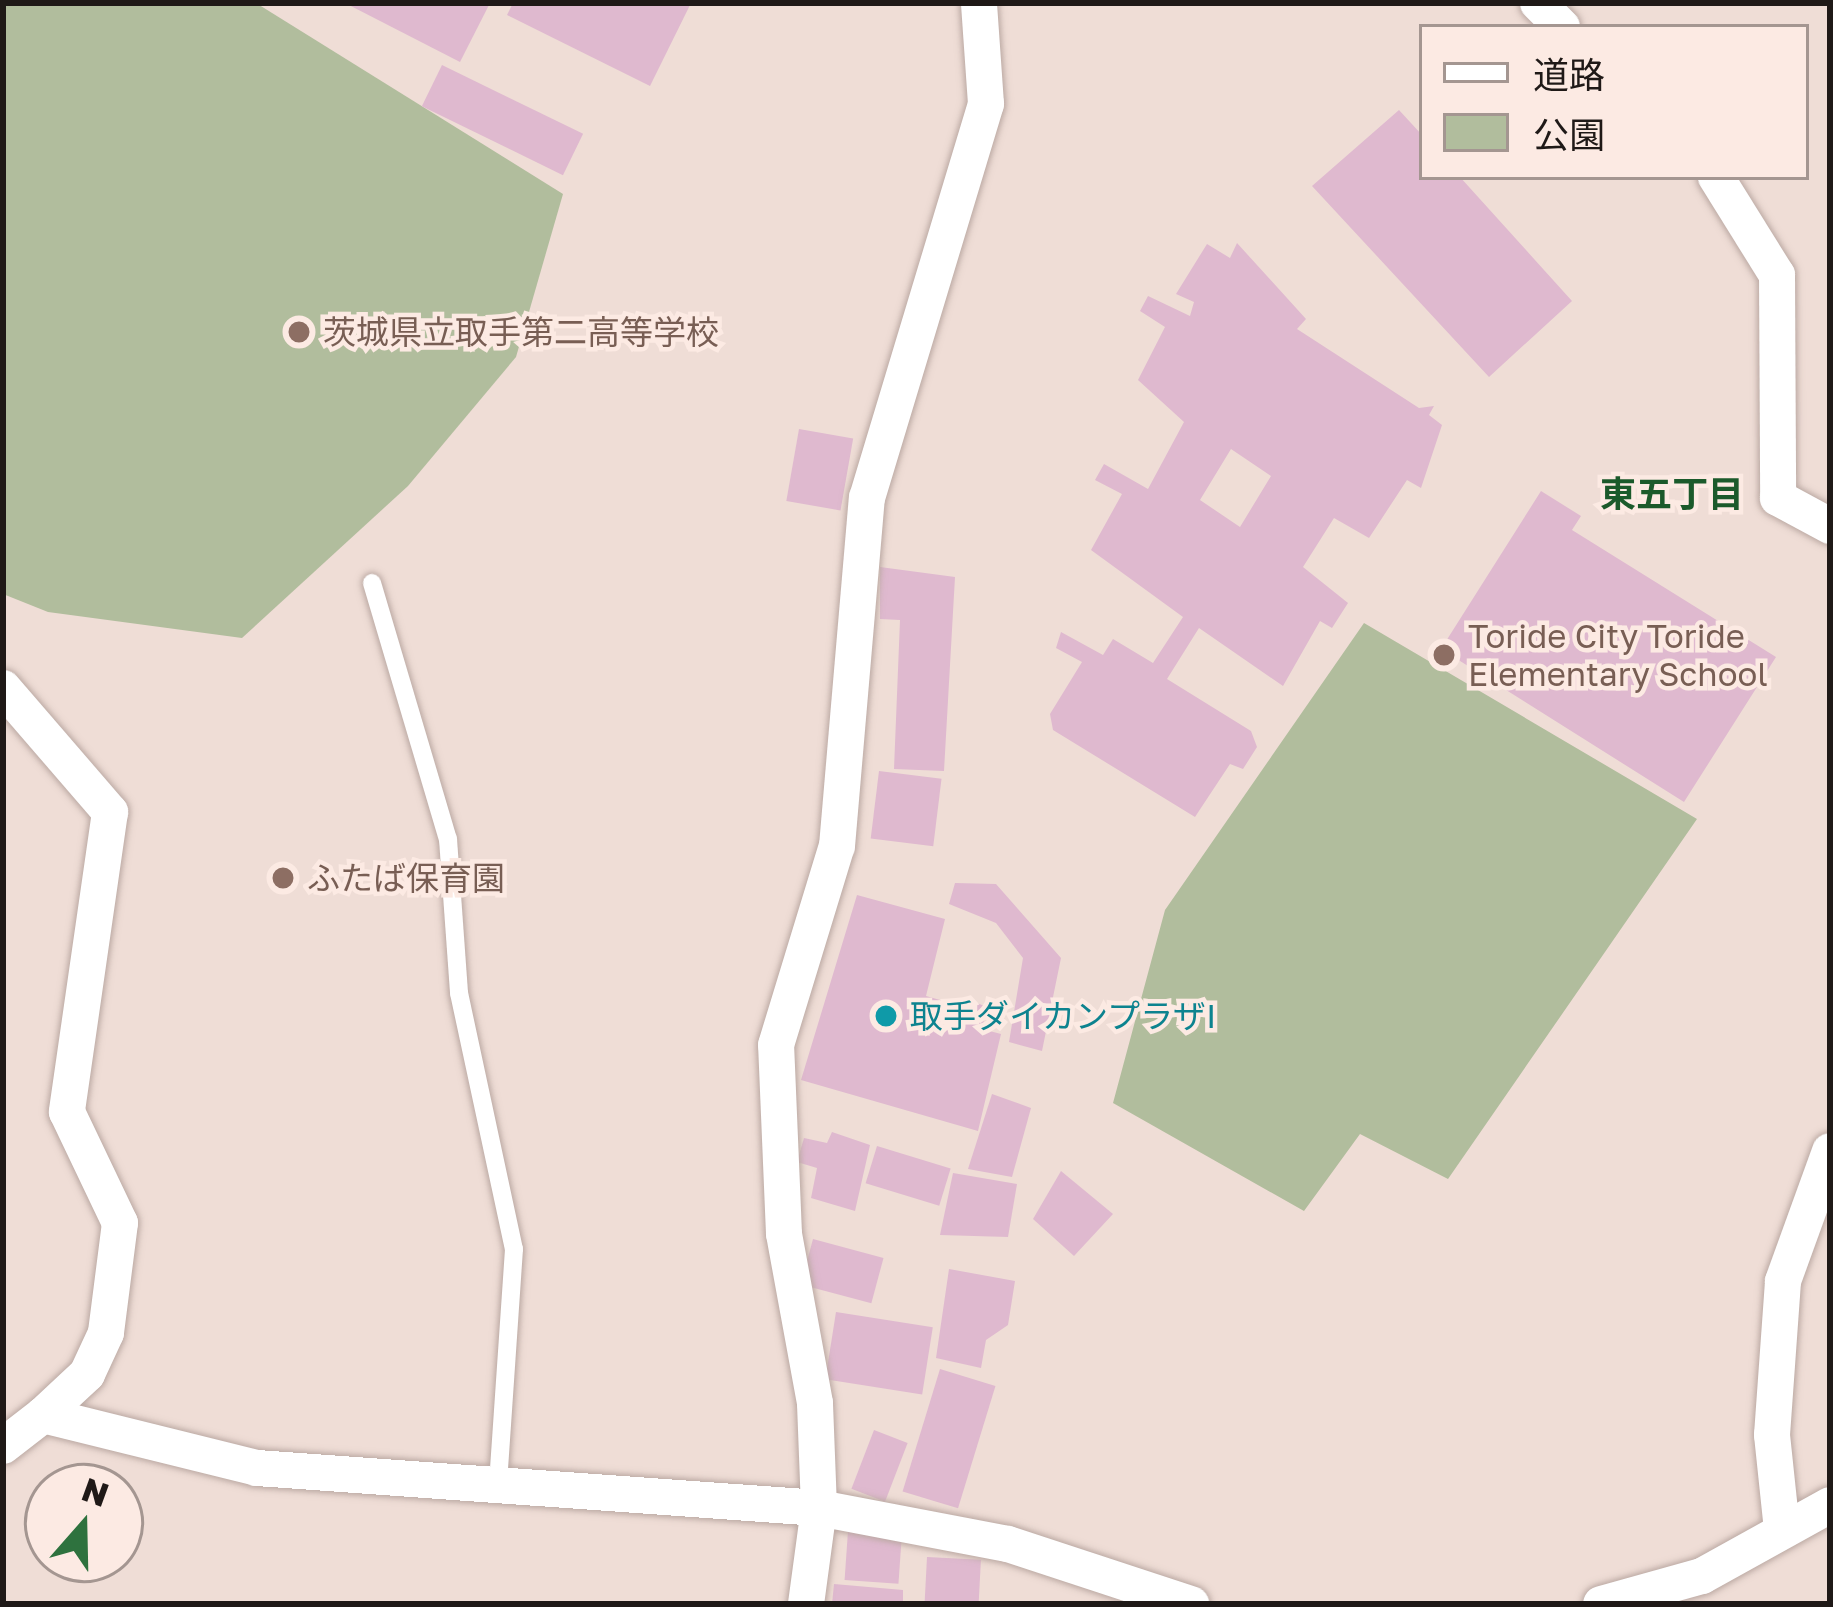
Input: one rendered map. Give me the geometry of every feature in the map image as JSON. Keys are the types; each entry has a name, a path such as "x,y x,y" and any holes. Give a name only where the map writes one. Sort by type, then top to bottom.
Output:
{"street":[{"path":"806,1604 819,1508 815,1403 775,1144 776,1046 837,845 867,498 986,104 979,3"},
{"path":"1718,180 1777,275 1778,498 1830,526"},
{"path":"3,688 110,812 67,1112 120,1223 106,1333 87,1374 3,1446"},
{"path":"1782,1530 1772,1435 1784,1281 1830,1151"},
{"path":"43,1414 257,1468 498,1481 819,1508 1009,1544 1191,1604"},
{"path":"1601,1604 1707,1590 1782,1530 1830,1504"}],"lane":[{"path":"372,583 448,839 459,993 514,1249 498,1481"}],"green space":[{"name":"茨城県立取手第二高等学校","path":"3,3 256,3 563,194 516,357 408,486 242,638 48,612 3,594"},
{"path":"1364,623 1697,819 1448,1179 1360,1134 1304,1211 1113,1103 1165,910"}],"building":[{"path":"345,3 490,3 460,62"},
{"path":"513,3 691,3 650,86 507,15"},
{"path":"442,65 583,134 563,175 422,106"},
{"path":"1399,110 1419,132 1419,180 1463,180 1572,301 1489,377 1312,186"},
{"path":"1237,243 1306,319 1297,329 1419,408 1434,406 1429,415 1442,425 1421,488 1407,480 1369,538 1334,518 1303,567 1348,603 1332,628 1320,621 1283,686 1199,628 1167,679 1251,731 1257,747 1243,769 1230,764 1195,817 1053,730 1050,714 1082,662 1056,648 1061,632 1103,655 1113,639 1153,663 1183,617 1091,550 1122,494 1095,480 1104,464 1148,489 1184,422 1138,380 1165,327 1140,311 1148,296 1190,316 1194,302 1176,294 1207,244 1230,258","holes":["1231,449 1271,476 1240,527 1200,500"]},
{"path":"799,429 853,439 840,510 786,501"},
{"path":"1541,491 1581,516 1572,530 1776,657 1684,802 1441,649"},
{"path":"880,567 955,577 944,771 894,769 900,620 880,619"},
{"path":"879,771 942,779 933,846 871,838"},
{"path":"955,883 996,884 1061,958 1042,1051 1009,1042 1023,958 996,923 949,904"},
{"name":"取手ダイカンプラザI","path":"857,895 945,919 926,996 954,1004 949,1025 964,1029 972,1001 987,1007 982,1029 1001,1034 978,1131 801,1080"},
{"path":"992,1094 1031,1108 1012,1177 968,1169"},
{"path":"832,1132 870,1145 855,1211 811,1198 817,1168 797,1162 804,1138 827,1143"},
{"path":"877,1146 951,1169 939,1206 866,1183"},
{"path":"1061,1171 1113,1214 1074,1256 1033,1219"},
{"path":"953,1173 1017,1184 1008,1237 940,1235"},
{"path":"813,1239 884,1258 871,1303 801,1284"},
{"path":"949,1269 1015,1281 1008,1325 986,1340 981,1368 936,1358"},
{"path":"836,1312 933,1327 922,1394 825,1379"},
{"path":"940,1369 995,1386 958,1508 903,1491"},
{"path":"874,1430 908,1443 885,1502 851,1489"},
{"path":"848,1531 902,1535 898,1584 845,1580"},
{"path":"927,1557 981,1560 979,1604 925,1604"},
{"path":"834,1584 903,1590 903,1604 832,1604"}],"place":[{"name":"茨城県立取手第二高等学校","path":"299,332"},
{"name":"Toride City Toride Elementary School","path":"1444,655"},
{"name":"ふたば保育園","path":"283,878"},
{"name":"取手ダイカンプラザI","path":"886,1016"}],"district":[{"name":"東五丁目","path":"1672,494"}]}
